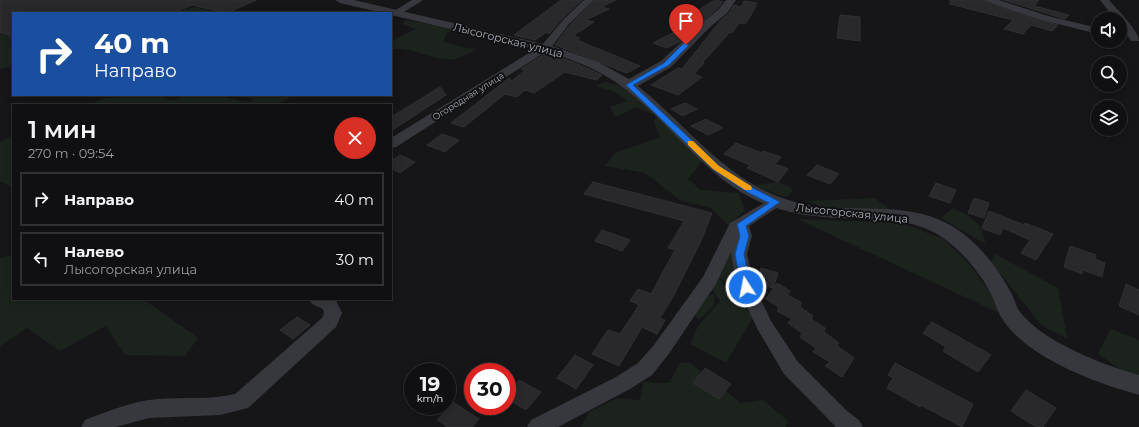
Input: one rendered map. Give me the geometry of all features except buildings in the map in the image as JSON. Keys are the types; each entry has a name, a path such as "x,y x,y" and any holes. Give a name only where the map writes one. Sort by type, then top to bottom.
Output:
{"street":[{"name":"Лысогорская улица","path":"340,0 392,12"},
{"path":"396,13 419,0"},
{"name":"Огородная улица","path":"392,143 546,47 571,16 590,0"},
{"path":"629,85 666,64 706,25 723,11 731,0"},
{"path":"990,0 1045,18 1091,29"},
{"path":"1104,0 1137,40"},
{"name":"Лысогорская улица","path":"392,12 546,47 591,63 609,72 629,85 716,167 750,190 776,202 819,211 906,217 942,229 965,245 998,287 1011,314 1038,341 1072,360 1127,382 1139,385"},
{"path":"1127,38 1137,40"},
{"path":"538,427 623,383 645,369 661,350 710,280 736,229 776,202"},
{"path":"736,229 744,236 740,254 746,287 764,325 791,368 840,418 852,427"},
{"path":"92,427 118,416 157,408 227,406 241,402 330,322 333,313 330,305 320,300"}],"shaded area":[{"path":"196,7 218,12 175,12"},
{"path":"405,20 457,29 536,47 536,50 454,30 447,33 443,42 475,50 462,57 447,59 438,58 415,51 399,49 392,50 392,41 416,29 403,24"},
{"path":"0,32 12,36 12,41 7,43 12,43 12,67 0,69"},
{"path":"604,82 625,86 655,112 652,114 636,107 615,117 610,107 627,101 613,91 596,86"},
{"path":"129,96 158,96 172,100 187,96 216,96 250,102 254,99 242,96 291,96 279,104 91,104 102,99"},
{"path":"658,117 704,159 688,179 701,190 739,193 745,211 728,225 711,208 680,200 645,173 605,166 615,153 660,137 653,120"},
{"path":"12,136 12,187 0,181 0,142"},
{"path":"778,182 789,186 793,191 787,197 754,185"},
{"path":"875,198 893,212 827,208 806,201"},
{"path":"953,208 965,214 979,225 982,230 985,244 941,218"},
{"path":"797,219 902,223 943,239 967,261 1008,317"},
{"path":"737,228 744,303 716,273"},
{"path":"995,254 1058,288 1067,338 1041,325 991,262"},
{"path":"12,255 12,300 144,300 198,338 185,356 125,355 106,326 60,351 27,328 0,346 0,258"},
{"path":"716,275 753,317 726,363 690,344 698,326 720,301 710,286"},
{"path":"714,294 714,305 699,320 695,314 703,298"},
{"path":"1111,329 1139,340 1139,375 1121,370 1098,354"},
{"path":"689,362 741,403 763,400 788,421 786,427 581,427 589,412 618,398 640,400 643,382 669,383 680,363"}],"slow traffic":[{"path":"691,143 716,167 748,188"}],"route":[{"path":"686,45 666,64 629,85 716,167 750,190 776,202 766,210 741,224 744,236 740,254 746,287"}]}
